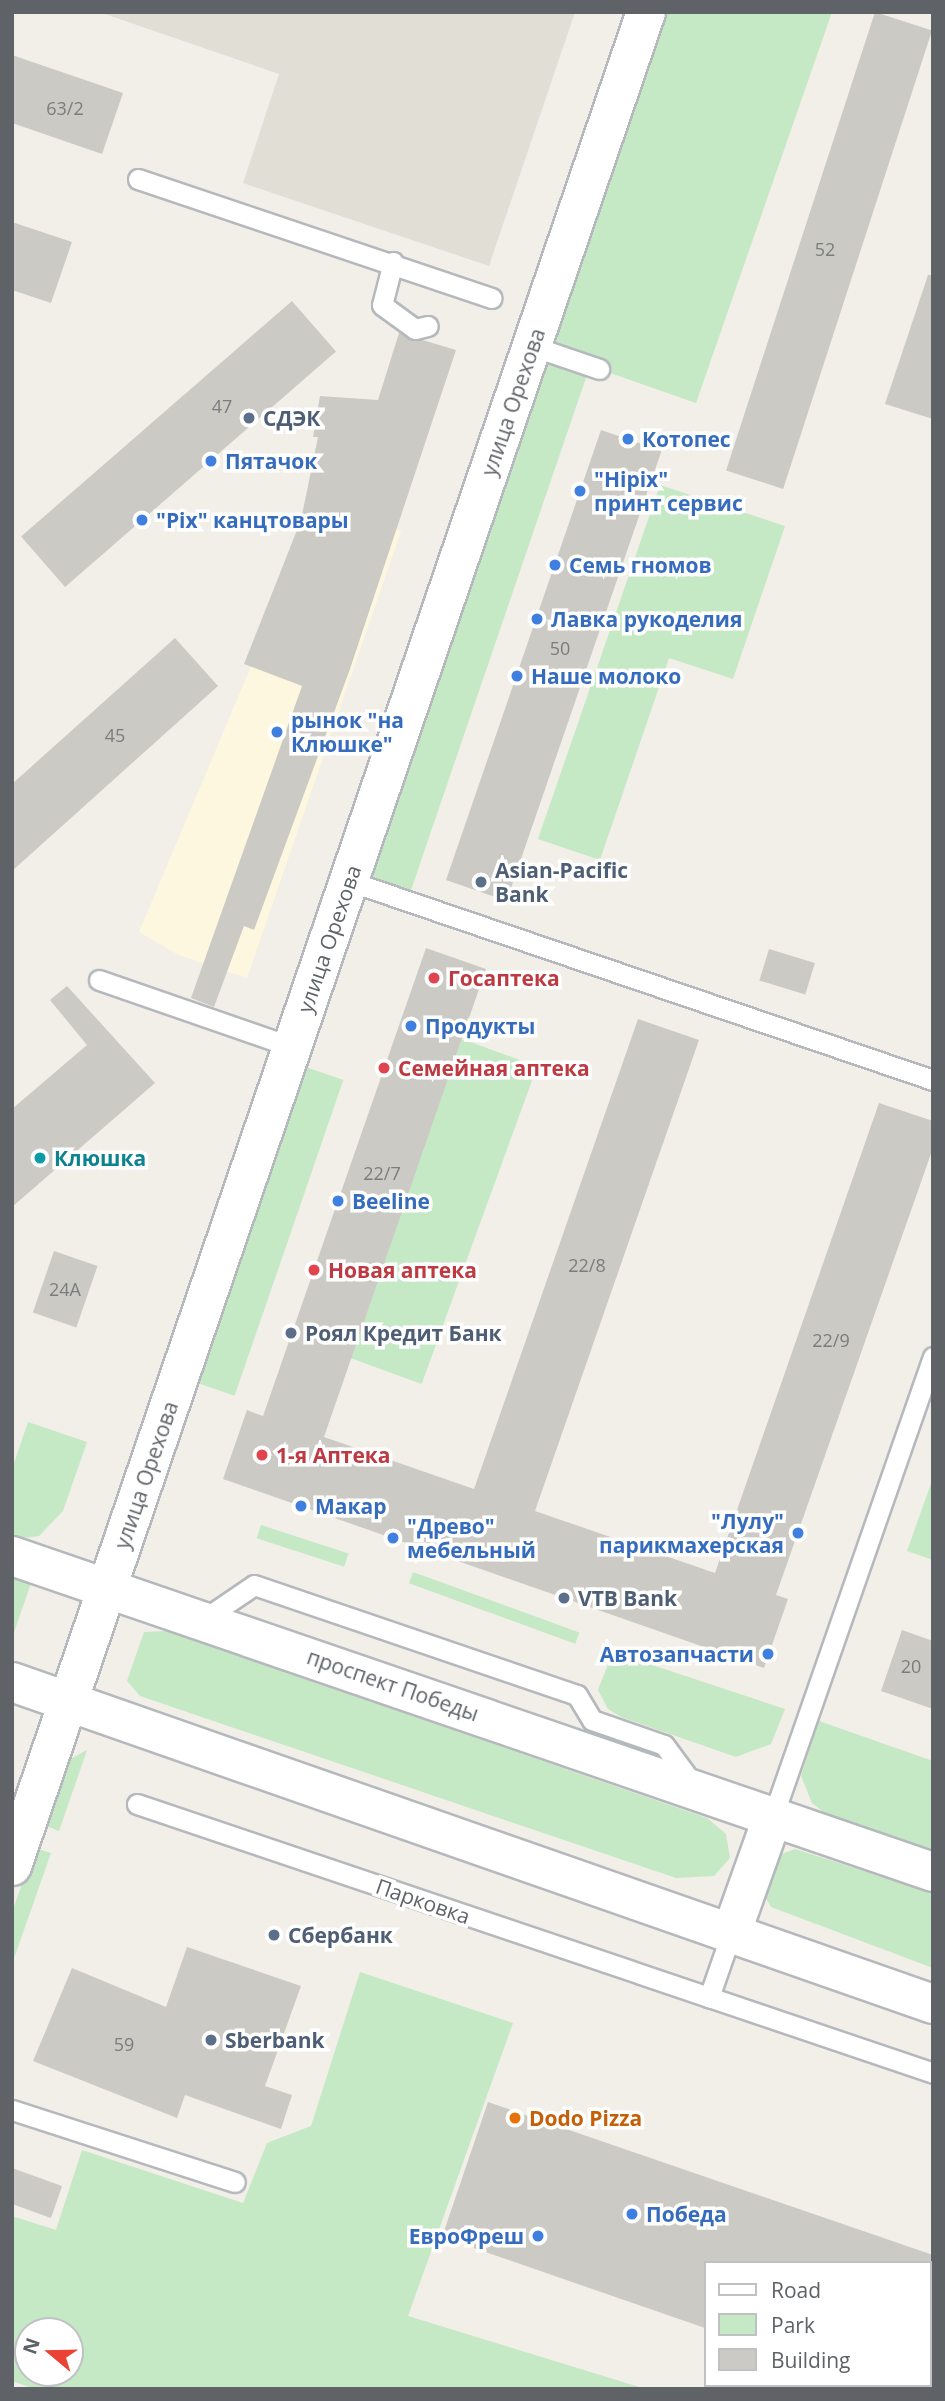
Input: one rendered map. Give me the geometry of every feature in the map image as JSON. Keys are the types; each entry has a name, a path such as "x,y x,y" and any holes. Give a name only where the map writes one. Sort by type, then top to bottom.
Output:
{"main road":[{"name":"улица Орехова","path":"12,1866 646,12"},
{"name":"проспект Победы","path":"12,1556 204,1619 933,1872"},
{"path":"12,1682 933,2004"},
{"path":"731,1934 773,1816"}],"lane":[{"path":"138,179 393,262 492,298"},
{"path":"393,262 382,305 415,329 428,326"},
{"path":"532,346 599,369"},
{"path":"349,881 933,1080"},
{"path":"99,980 292,1047"},
{"path":"773,1816 933,1357"},
{"path":"204,1619 254,1585 577,1695 592,1720 664,1745 698,1790"},
{"name":"Парковка","path":"137,1804 933,2073"},
{"path":"709,1997 731,1934"},
{"path":"12,2110 235,2182"}],"shaded area":[{"path":"99,12 575,12 489,266 243,183 279,74"},
{"name":"рынок \"на Клюшке\"","path":"320,503 401,531 247,978 179,955 139,932"}],"green space":[{"path":"646,12 832,12 696,403 590,366 410,893 359,876"},
{"path":"660,485 785,526 733,679 669,658 600,860 538,839"},
{"path":"462,1039 537,1066 422,1384 346,1357"},
{"path":"297,1064 343,1080 235,1396 188,1380"},
{"path":"28,1422 87,1442 63,1511 39,1536 17,1539 12,1537 12,1469"},
{"path":"933,1478 933,1560 907,1551"},
{"path":"261,1525 348,1553 344,1567 257,1538"},
{"path":"413,1572 579,1633 575,1644 409,1583"},
{"path":"12,1577 31,1583 12,1638"},
{"path":"167,1631 707,1818 726,1834 730,1858 714,1876 676,1878 140,1696 127,1681 144,1632"},
{"path":"613,1652 785,1709 771,1744 736,1757 621,1717 608,1709 598,1690"},
{"path":"819,1721 933,1761 933,1854 836,1822 812,1803 801,1776"},
{"path":"87,1750 59,1831 41,1824 63,1763"},
{"path":"35,1848 51,1853 12,1964 12,1912"},
{"path":"795,1849 933,1893 933,1968 771,1907 761,1890 772,1858"},
{"path":"360,1972 513,2023 408,2316 646,2389 29,2387 84,2387 84,2317 14,2317 14,2382 12,2381 12,2216 56,2230 82,2150 243,2203 267,2143 311,2126"}],"building":[{"path":"875,12 932,31 783,489 726,470"},
{"path":"12,55 123,93 102,154 12,123"},
{"path":"12,222 72,242 51,303 12,290"},
{"path":"928,275 933,275 933,419 885,404"},
{"path":"292,301 336,352 65,587 21,537"},
{"path":"399,333 456,350 350,669 254,930 244,926 214,1007 191,998 302,686 244,664 301,520 318,437 313,437 320,396 378,400"},
{"path":"601,430 662,451 507,901 446,880"},
{"path":"175,638 218,686 12,871 12,784"},
{"path":"426,948 486,969 324,1437 474,1489 638,1019 699,1040 535,1511 715,1573 879,1103 933,1121 933,1148 776,1595 788,1599 764,1668 223,1479 247,1410 263,1416"},
{"path":"769,949 815,963 805,995 759,981"},
{"name":"Клюшка","path":"67,986 155,1083 12,1207 12,1109 87,1045 50,1000"},
{"path":"54,1251 97,1266 76,1327 33,1312"},
{"path":"902,1630 933,1641 933,1709 881,1691"},
{"path":"187,1947 301,1986 265,2086 292,2095 281,2129 185,2095 177,2118 33,2061 72,1968 166,2007"},
{"name":"Победа","path":"488,2102 933,2255 933,2263 704,2261 704,2328 442,2237"},
{"path":"12,2168 62,2186 51,2218 12,2204"}],"place":[{"name":"СДЭК","path":"249,418"},
{"name":"Котопес","path":"628,439"},
{"name":"Пятачок","path":"211,461"},
{"name":"\"Hipix\" принт сервис","path":"580,491"},
{"name":"\"Pix\" канцтовары","path":"142,520"},
{"name":"Семь гномов","path":"555,565"},
{"name":"Лавка рукоделия","path":"537,619"},
{"name":"Наше молоко","path":"517,676"},
{"name":"рынок \"на Клюшке\"","path":"277,732"},
{"name":"Asian-Pacific Bank","path":"481,882"},
{"name":"Госаптека","path":"434,978"},
{"name":"Продукты","path":"411,1026"},
{"name":"Семейная аптека","path":"384,1068"},
{"name":"Клюшка","path":"40,1158"},
{"name":"Beeline","path":"338,1201"},
{"name":"Новая аптека","path":"314,1270"},
{"name":"Роял Кредит Банк","path":"291,1333"},
{"name":"1-я Аптека","path":"262,1455"},
{"name":"Макар","path":"301,1506"},
{"name":"\"Лулу\" парикмахерская","path":"798,1533"},
{"name":"\"Древо\" мебельный","path":"393,1538"},
{"name":"VTB Bank","path":"564,1598"},
{"name":"Автозапчасти","path":"768,1654"},
{"name":"Сбербанк","path":"274,1935"},
{"name":"Sberbank","path":"211,2040"},
{"name":"Dodo Pizza","path":"515,2118"},
{"name":"Победа","path":"632,2214"},
{"name":"ЕвроФреш","path":"538,2236"}]}
